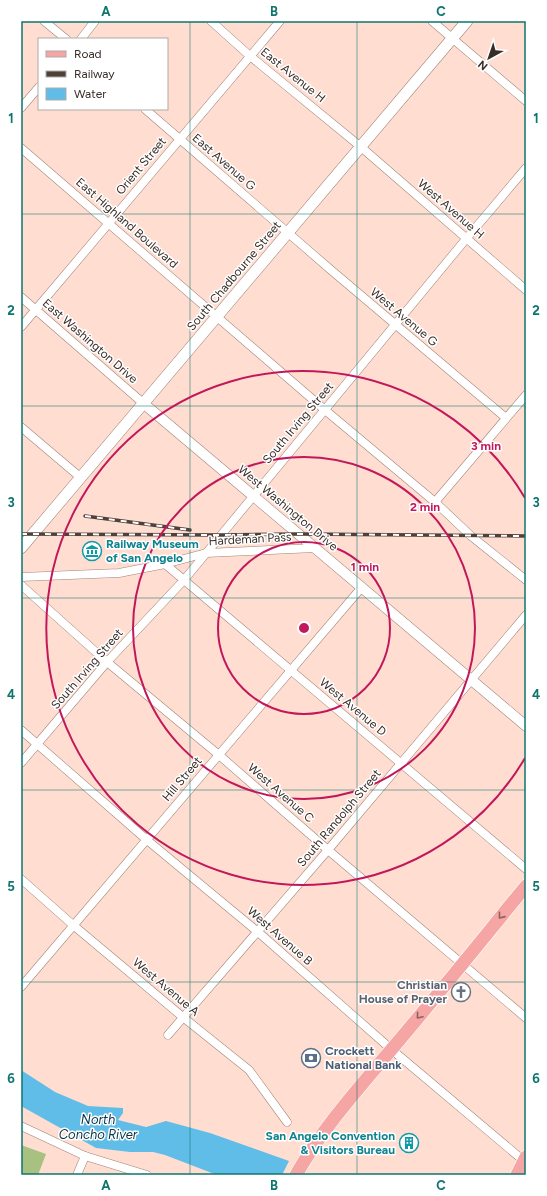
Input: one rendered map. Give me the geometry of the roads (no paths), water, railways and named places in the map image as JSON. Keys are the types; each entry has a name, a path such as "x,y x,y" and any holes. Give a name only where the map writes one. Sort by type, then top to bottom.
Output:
{"main road":[{"name":"South Chadbourne Street","path":"21,548 467,21"},
{"path":"296,1175 304,1160 345,1103 526,886"}],"street":[{"path":"44,21 65,38"},
{"path":"82,38 95,21"},
{"name":"East Avenue H","path":"211,21 250,56 361,147"},
{"name":"Orient Street","path":"21,327 280,21"},
{"path":"432,21 526,101"},
{"path":"21,108 38,88"},
{"name":"East Avenue G","path":"146,110 288,233"},
{"name":"West Avenue H","path":"361,147 526,290"},
{"name":"East Highland Boulevard","path":"21,148 325,410 435,502 471,536 526,580"},
{"name":"South Irving Street","path":"21,763 107,662 184,580 526,168"},
{"name":"West Avenue G","path":"288,233 506,418"},
{"name":"East Washington Drive","path":"21,298 144,403"},
{"path":"435,502 526,395"},
{"name":"West Washington Drive","path":"144,403 526,726"},
{"path":"21,428 80,477"},
{"name":"Hardeman Pass","path":"21,577 119,573 165,564 206,553 315,548"},
{"name":"West Avenue D","path":"165,564 526,869"},
{"name":"West Avenue C","path":"21,585 107,662 219,755 328,850 526,1018"},
{"name":"Hill Street","path":"21,987 362,587"},
{"name":"South Randolph Street","path":"168,1035 328,850 472,681 526,615"},
{"name":"West Avenue B","path":"21,730 147,840 258,932 521,1166"},
{"name":"West Avenue A","path":"21,879 73,925 184,1018 249,1070 287,1122"},
{"path":"21,1126 85,1156 146,1175"},
{"path":"77,1175 85,1156"}],"water":[{"name":"North Concho River","path":"21,1070 55,1092 88,1106 123,1108 123,1113 118,1120 146,1127 166,1121 210,1133 289,1161 282,1175 217,1175 165,1155 153,1152 130,1152 96,1148 21,1106"}],"railway":[{"path":"85,516 190,530"},
{"path":"21,534 526,536"}],"place":[{"name":"Railway Museum of San Angelo","path":"92,551"},
{"name":"Christian House of Prayer","path":"461,992"},
{"name":"Crockett National Bank","path":"311,1058"},
{"name":"San Angelo Convention & Visitors Bureau","path":"409,1143"}]}
